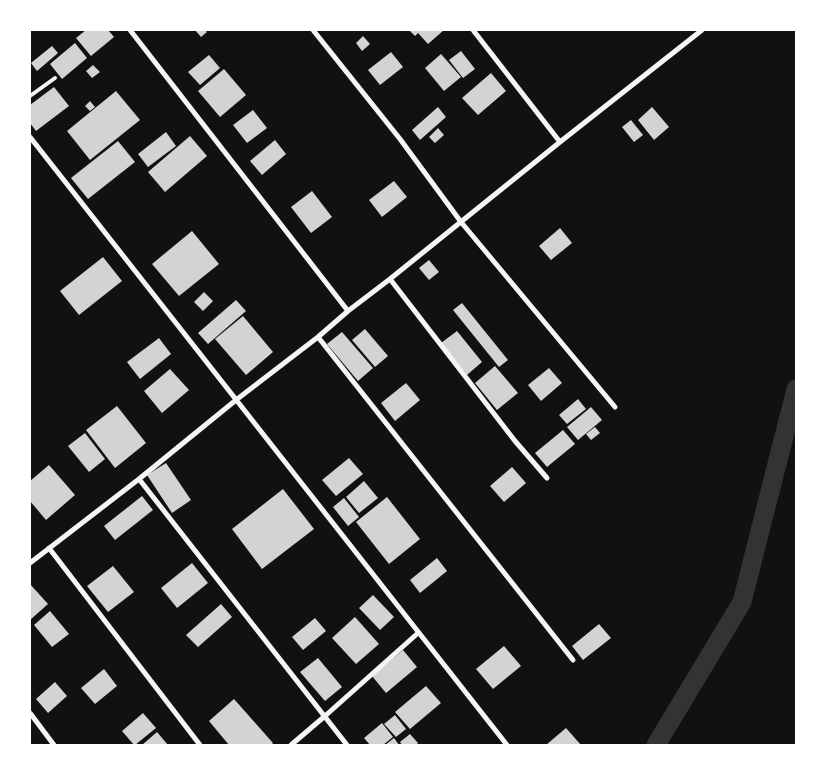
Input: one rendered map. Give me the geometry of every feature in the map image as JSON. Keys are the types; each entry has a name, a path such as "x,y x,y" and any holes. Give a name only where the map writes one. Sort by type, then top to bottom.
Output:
{"street":[{"path":"130,30 348,311"},
{"path":"313,30 400,139 462,222 615,408"},
{"path":"473,30 560,142"},
{"path":"30,563 139,479 702,30"},
{"path":"30,137 506,745"},
{"path":"390,279 514,441 547,478"},
{"path":"318,337 573,660"},
{"path":"139,479 347,745"},
{"path":"49,548 200,745"},
{"path":"291,745 418,633"},
{"path":"30,713 54,745"}],"lane":[{"path":"30,96 55,78"}],"building":[{"path":"86,30 108,30 114,37 91,56 76,38"},
{"path":"195,30 205,30 207,32 201,37"},
{"path":"409,30 444,30 428,44 418,33 415,36"},
{"path":"363,36 370,44 362,51 356,43"},
{"path":"75,43 87,58 62,79 50,64"},
{"path":"52,46 58,53 37,71 31,63"},
{"path":"461,51 475,69 463,78 449,60"},
{"path":"391,52 403,67 380,85 368,70"},
{"path":"441,54 461,77 444,91 425,68"},
{"path":"209,55 220,68 200,85 188,72"},
{"path":"93,65 100,72 92,78 86,71"},
{"path":"224,69 246,95 220,117 198,91"},
{"path":"491,73 506,91 478,115 462,98"},
{"path":"54,87 69,106 36,131 30,123 30,105"},
{"path":"116,91 140,120 90,160 67,131"},
{"path":"90,101 95,107 90,111 85,106"},
{"path":"438,107 446,117 420,140 412,130"},
{"path":"652,107 669,127 654,140 638,120"},
{"path":"253,110 267,128 247,143 233,125"},
{"path":"631,120 643,135 634,142 622,127"},
{"path":"438,128 444,135 435,143 429,137"},
{"path":"166,132 176,146 148,167 138,154"},
{"path":"190,136 207,156 165,192 148,172"},
{"path":"275,140 286,154 262,175 250,161"},
{"path":"118,141 135,162 88,199 71,178"},
{"path":"394,181 407,197 382,217 369,200"},
{"path":"312,191 332,217 311,233 291,207"},
{"path":"560,228 572,243 551,260 539,246"},
{"path":"192,231 219,264 179,296 152,264"},
{"path":"103,257 122,281 79,315 60,291"},
{"path":"429,260 439,272 429,280 419,268"},
{"path":"204,292 213,301 203,311 194,302"},
{"path":"236,300 246,311 208,344 198,333"},
{"path":"462,303 508,360 499,367 453,310"},
{"path":"243,316 273,352 246,375 215,339"},
{"path":"365,329 388,356 375,367 352,340"},
{"path":"457,331 482,362 467,375 441,343"},
{"path":"342,332 373,368 358,381 327,344"},
{"path":"159,338 171,354 140,379 127,362"},
{"path":"495,366 518,393 497,410 475,383"},
{"path":"549,368 562,383 541,401 528,385"},
{"path":"170,369 189,390 162,413 144,391"},
{"path":"406,383 420,400 395,421 381,403"},
{"path":"578,399 586,409 567,424 559,415"},
{"path":"117,406 146,443 115,468 86,430"},
{"path":"591,407 602,420 578,440 567,427"},
{"path":"595,427 600,433 591,440 586,434"},
{"path":"563,430 575,444 547,467 535,453"},
{"path":"85,433 105,459 89,472 68,446"},
{"path":"349,458 363,474 336,496 322,480"},
{"path":"166,463 191,500 172,513 147,475"},
{"path":"49,465 75,495 46,520 30,501 30,481"},
{"path":"512,467 526,483 504,502 490,486"},
{"path":"364,481 378,498 359,513 346,497"},
{"path":"283,489 314,529 262,569 232,529"},
{"path":"142,496 153,510 115,540 104,526"},
{"path":"387,497 420,539 389,564 356,522"},
{"path":"344,498 359,517 348,526 333,507"},
{"path":"437,558 447,571 420,593 410,580"},
{"path":"192,563 208,583 177,608 161,588"},
{"path":"113,566 134,592 108,612 87,586"},
{"path":"30,584 48,604 30,620"},
{"path":"373,595 394,617 380,630 359,608"},
{"path":"221,604 232,617 198,647 186,635"},
{"path":"50,611 69,634 52,647 34,625"},
{"path":"355,617 379,644 356,664 332,638"},
{"path":"315,618 326,631 303,650 292,637"},
{"path":"599,624 611,638 583,660 572,646"},
{"path":"504,646 521,666 493,689 476,669"},
{"path":"403,650 417,667 386,693 372,676"},
{"path":"318,658 342,687 325,701 300,672"},
{"path":"104,669 117,686 95,704 81,688"},
{"path":"55,682 67,696 48,713 36,699"},
{"path":"426,686 441,703 410,729 395,712"},
{"path":"234,699 273,743 271,745 229,745 209,721"},
{"path":"143,713 156,728 134,745 122,731"},
{"path":"395,715 406,729 396,737 384,724"},
{"path":"382,723 393,737 383,745 370,745 364,738"},
{"path":"566,728 581,745 546,745"},
{"path":"157,732 168,745 142,745"},
{"path":"410,734 418,743 416,745 402,745 400,742"},
{"path":"394,738 399,745 385,745"}],"waterway":[{"path":"656,745 742,602 796,389"}]}
